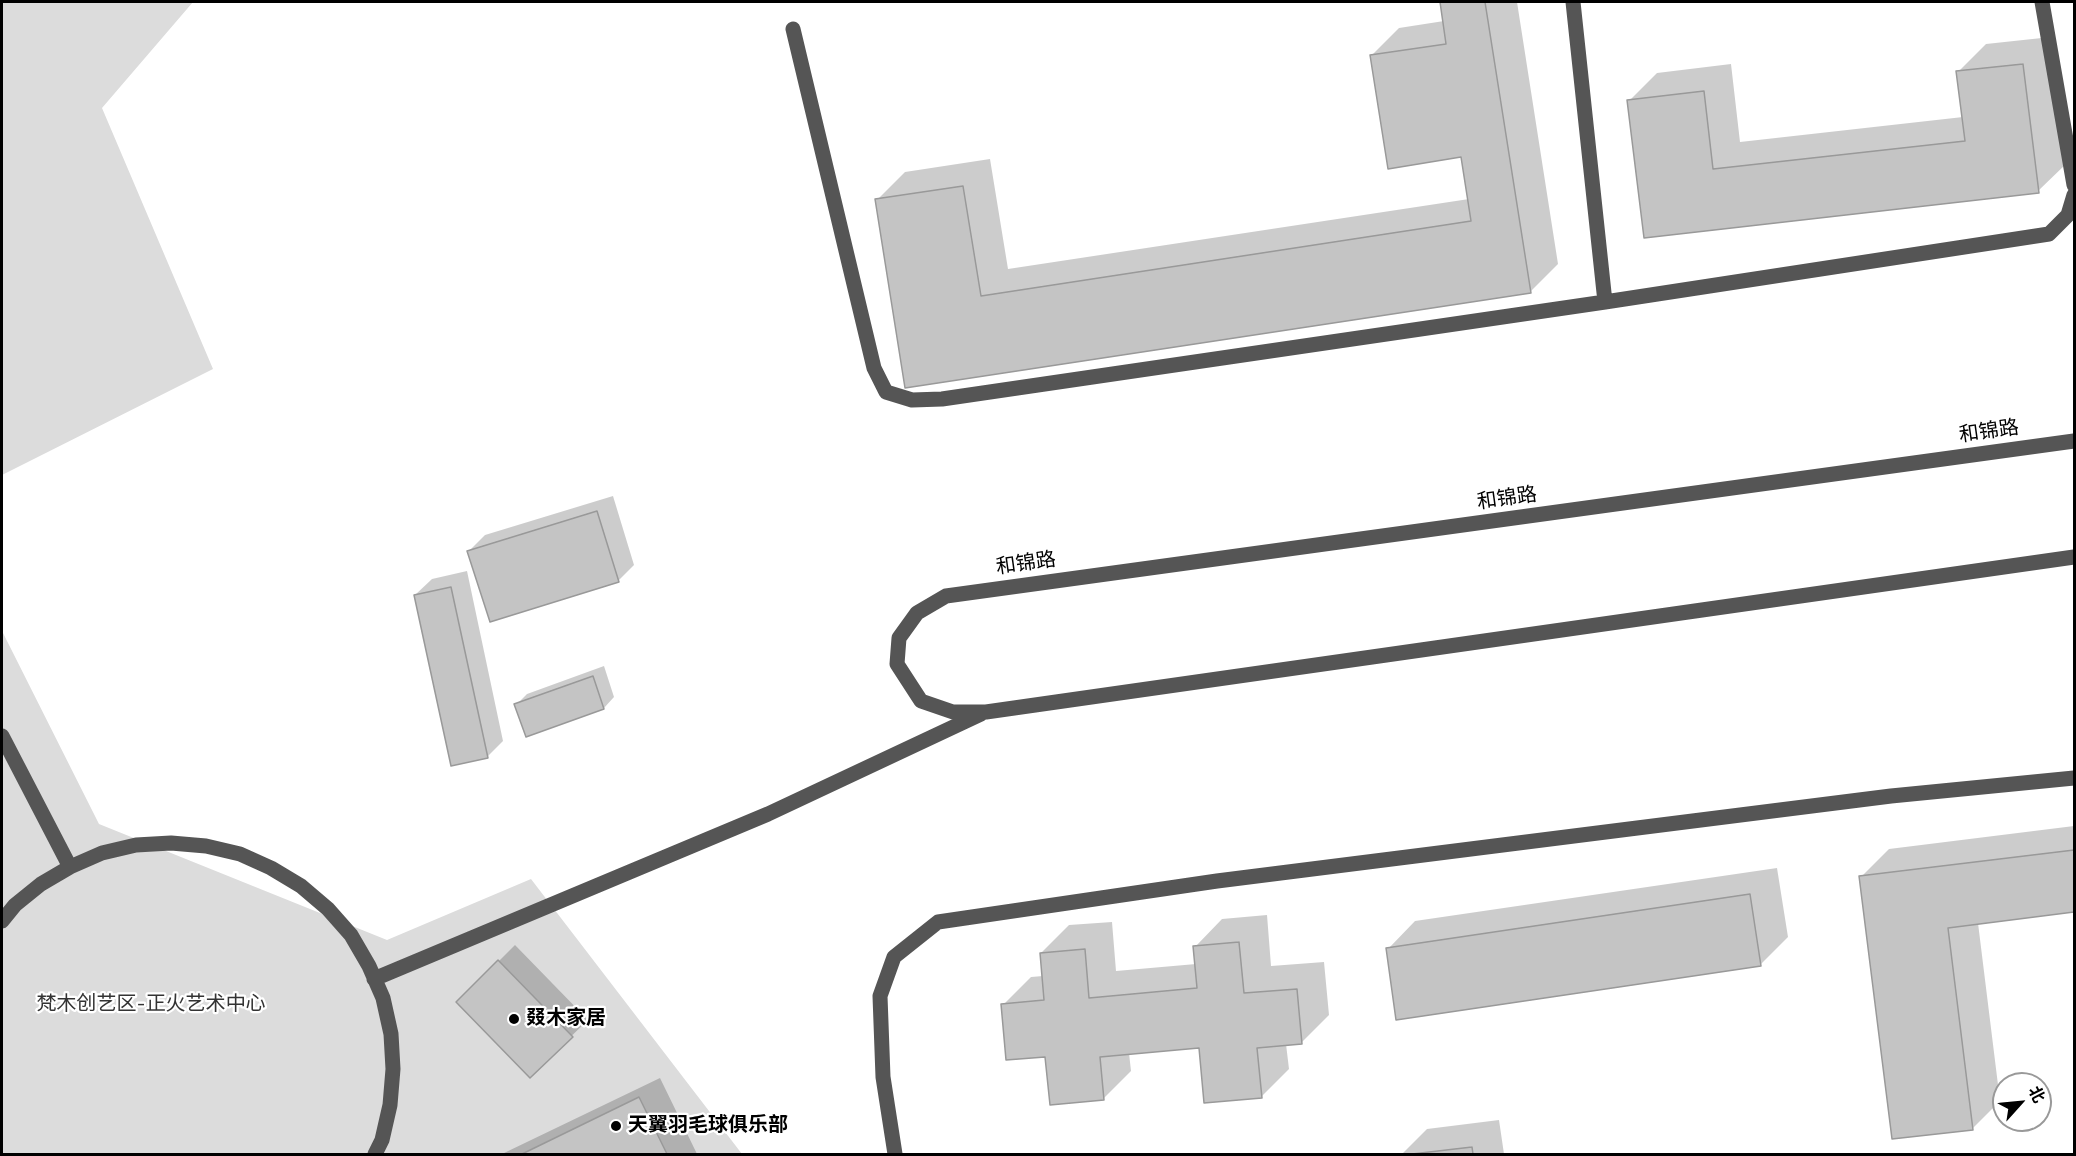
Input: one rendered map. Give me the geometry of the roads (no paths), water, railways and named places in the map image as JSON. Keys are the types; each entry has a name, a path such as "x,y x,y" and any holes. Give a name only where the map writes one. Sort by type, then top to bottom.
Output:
{"street":[{"path":"1573,2 1605,302"},
{"path":"2042,2 2074,185"},
{"path":"794,29 874,368 886,392 912,400 942,399 1605,302 2049,234 2071,215 2074,195"},
{"name":"和锦路","path":"986,712 952,712 921,701 897,664 899,638 916,613 946,596 2074,441"},
{"path":"374,979 768,813 986,712 2074,557"},
{"path":"2,736 70,867"},
{"path":"895,1155 883,1077 880,996 894,957 938,922 1216,881 1891,796 2074,778"},
{"path":"2,921 15,905 41,884 70,867 102,853 136,845 171,843 206,846 240,854 272,868 301,886 328,909 351,936 369,966 383,999 391,1034 393,1070 390,1105 382,1140 375,1155"}],"place":[{"name":"叕木家居","path":"514,1019"},
{"name":"天翼羽毛球俱乐部","path":"616,1126"}],"park label":[{"name":"梵木创艺区-正火艺术中心","path":"151,1005"}]}
